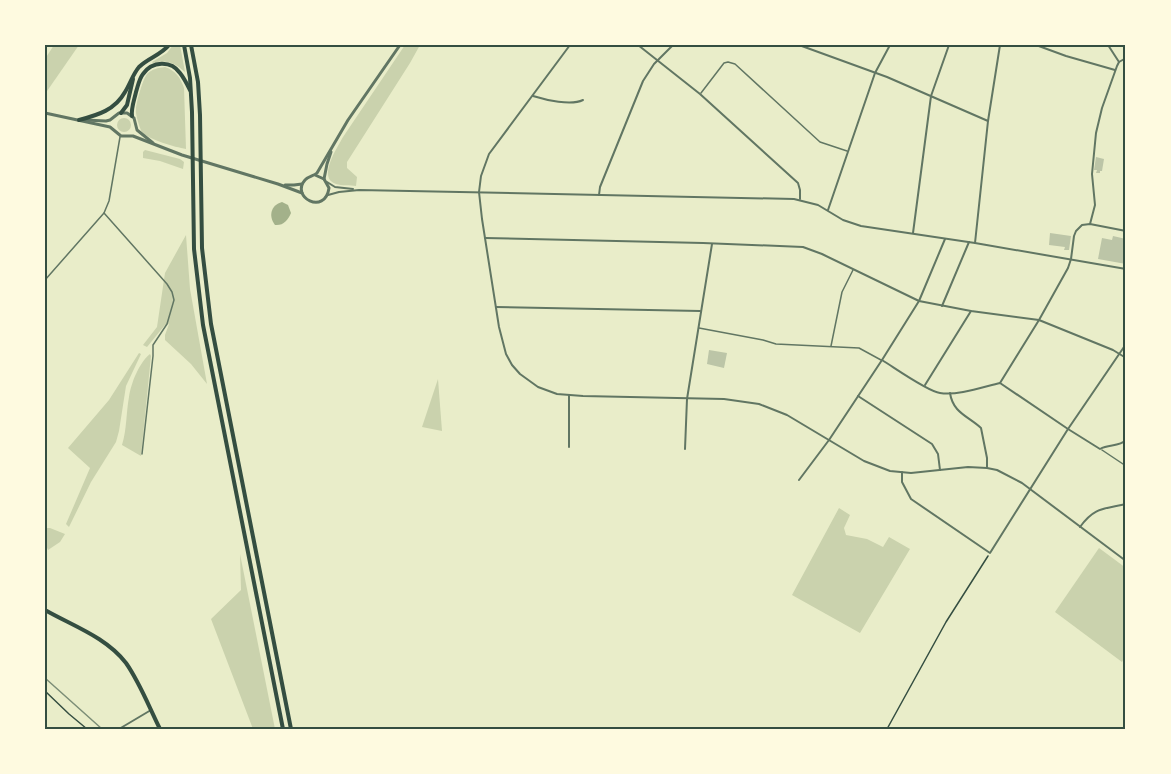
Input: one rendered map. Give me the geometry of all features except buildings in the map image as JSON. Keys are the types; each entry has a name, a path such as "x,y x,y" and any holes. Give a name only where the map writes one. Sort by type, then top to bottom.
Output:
{"main road":[{"path":"79,120 111,108 143,64 169,45"},
{"path":"184,45 191,93 194,249 203,325 283,729"},
{"path":"191,45 198,82 202,248 209,315 291,729"},
{"path":"132,116 132,106 141,79 148,69 155,65 166,64 176,68 191,93"},
{"path":"121,113 127,105 134,76"},
{"path":"45,610 89,633 109,645 117,653 130,669 160,729"}],"street":[{"path":"278,184 303,183 315,175 348,120 400,45"},
{"path":"570,45 489,154 481,176 479,192 496,307 504,347 512,365 520,374 547,391 569,395 730,400 759,404 787,415 872,465 890,471 987,468 1004,474 1030,489 1126,561"},
{"path":"638,45 700,94 798,183 800,200"},
{"path":"599,195 600,187 638,92 650,70 674,45"},
{"path":"799,45 875,73 988,121"},
{"path":"828,210 875,73 890,45"},
{"path":"912,234 931,96 949,45"},
{"path":"975,243 988,121 1000,45"},
{"path":"1036,45 1115,70"},
{"path":"1108,45 1119,62"},
{"path":"1090,224 1095,205 1092,174 1096,133 1115,70 1119,62 1126,58"},
{"path":"533,96 572,103 583,100"},
{"path":"45,113 113,129"},
{"path":"79,120 106,121 121,113 127,113 132,116 137,130 160,147"},
{"path":"114,118 113,129 120,136 137,137 182,155 278,184 302,193 307,200 321,201 328,195 359,190"},
{"path":"128,135 136,125"},
{"path":"328,195 327,164 334,144"},
{"path":"315,175 335,187 359,190 800,200 818,205 843,220 858,225 1126,269"},
{"path":"302,193 303,183"},
{"path":"1000,383 1068,268 1076,231 1082,225 1090,224 1126,231"},
{"path":"485,238 803,247 919,301 1039,320 1126,357"},
{"path":"799,480 829,440 919,301 945,238"},
{"path":"942,306 969,242"},
{"path":"685,449 687,399 712,243"},
{"path":"496,307 701,311"},
{"path":"924,386 971,311"},
{"path":"902,472 902,482 911,499 990,553 1068,429 1126,344"},
{"path":"882,360 936,392 950,393 1000,383 1100,449 1126,440"},
{"path":"950,393 952,403 956,408 981,428 987,468"},
{"path":"569,395 569,447"},
{"path":"858,396 932,444 938,454 940,470"},
{"path":"1080,526 1093,512 1126,504"},
{"path":"118,729 150,710"}],"lane":[{"path":"700,94 722,65 728,62 735,64 820,142 848,151"},
{"path":"45,280 104,213 109,201 120,136"},
{"path":"104,213 167,284 174,300 167,324 153,345 142,454"},
{"path":"831,347 842,292 853,270"},
{"path":"698,328 776,344 859,348 882,360"},
{"path":"1100,449 1126,466"}],"path":[{"path":"887,729 946,622 990,553"},
{"path":"45,691 87,729"}],"shaded area":[{"path":"54,45 79,45 45,94 45,59"},
{"path":"173,45 180,45 185,72 170,63 152,62 167,53"},
{"path":"405,45 420,45 347,162 347,168 357,177 356,186 336,184 328,176 333,155"},
{"path":"165,67 177,75 184,88 186,149 162,143 145,135 137,117 137,102 145,77 153,70"},
{"path":"121,118 127,118 131,125 127,132 121,132 117,128 117,122"},
{"path":"145,150 180,159 184,162 183,169 143,158"},
{"path":"278,203 288,205 291,213 285,222 275,225 272,211"},
{"path":"186,235 190,289 207,384 191,364 165,340 169,324 165,325 147,347 143,345 157,327 165,273"},
{"path":"139,353 141,354 126,386 116,442 91,482 69,527 66,524 90,468 68,448 109,400"},
{"path":"150,354 141,456 122,445 132,386 139,368"},
{"path":"438,379 442,431 422,427"},
{"path":"839,508 850,515 844,528 846,535 867,539 883,547 889,537 910,549 860,633 792,595"},
{"path":"45,528 65,534 60,542 48,550 45,543"},
{"path":"1099,548 1126,568 1126,655 1122,662 1055,612"},
{"path":"240,554 275,729 253,729 211,619 241,590"}],"railway":[{"path":"45,678 102,729"}]}
